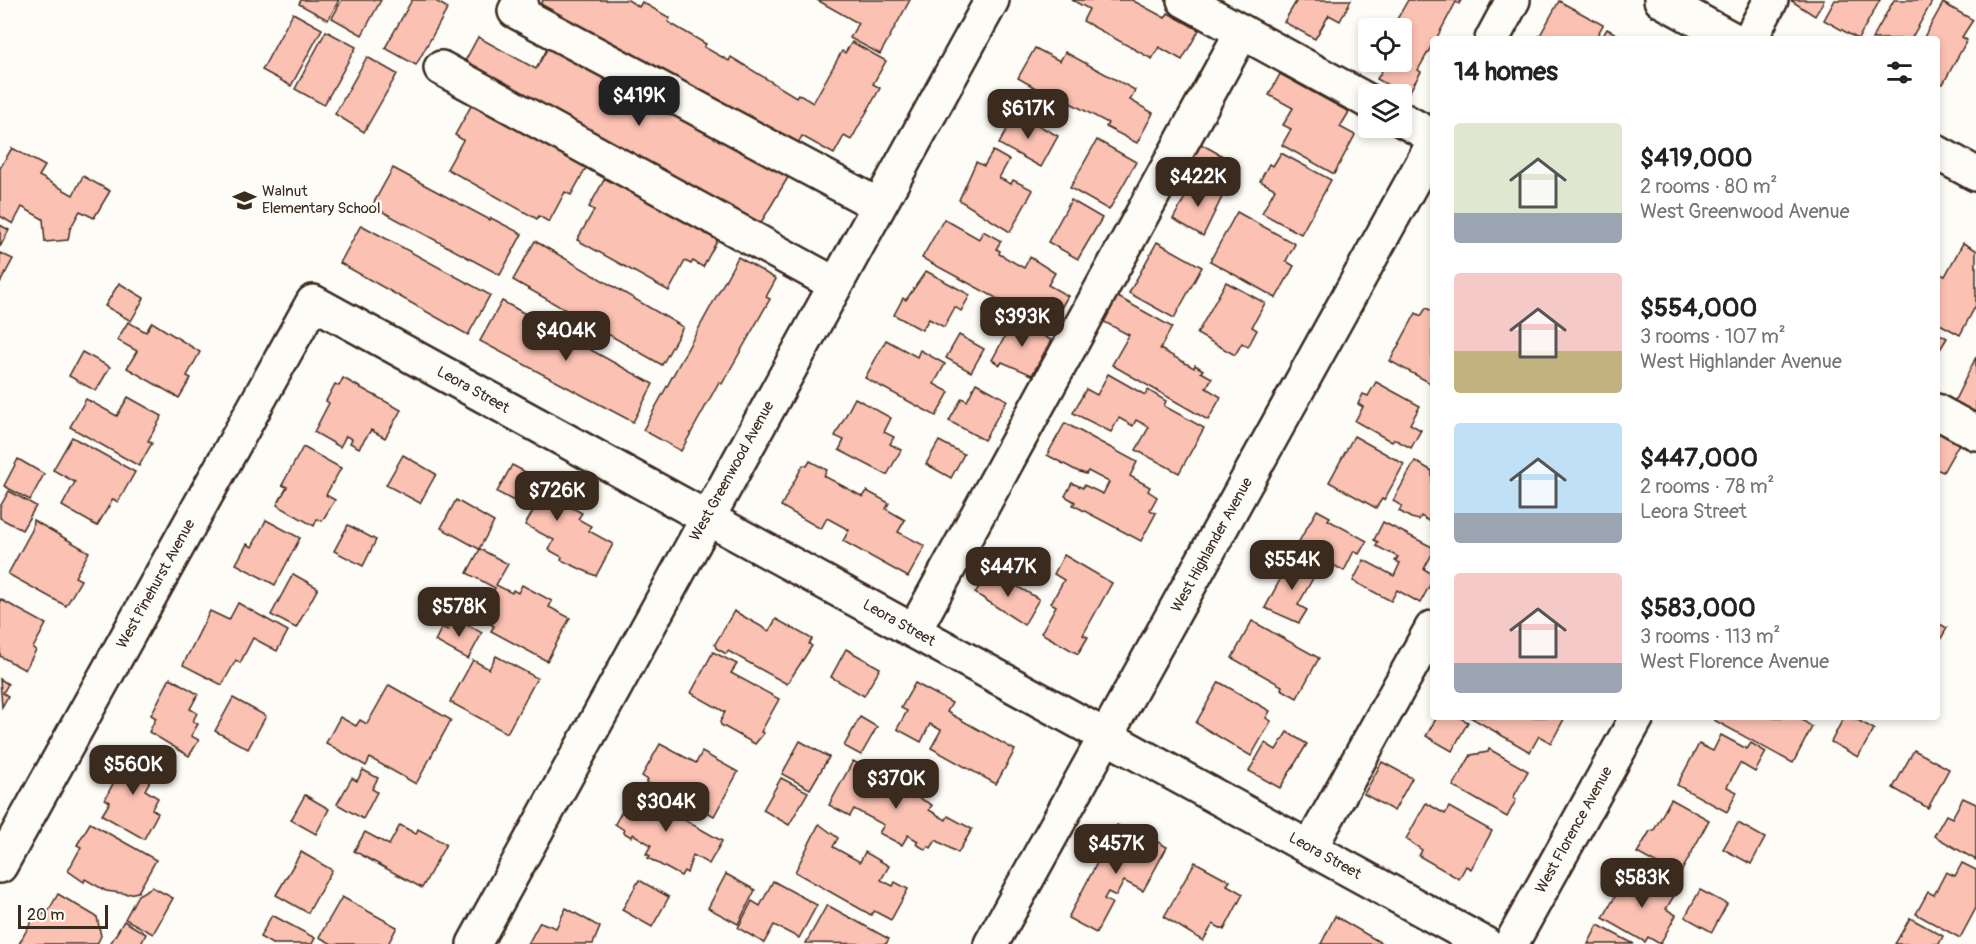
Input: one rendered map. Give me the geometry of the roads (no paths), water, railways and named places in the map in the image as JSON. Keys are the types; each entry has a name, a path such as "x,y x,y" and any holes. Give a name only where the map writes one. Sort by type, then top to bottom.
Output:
{"street":[{"path":"521,0 515,11 878,205"},
{"name":"West Greenwood Avenue","path":"474,944 706,517 992,0"},
{"path":"1184,0 1358,96"},
{"path":"1494,36 1513,0"},
{"path":"1661,0 1727,36"},
{"path":"1752,36 1771,0"},
{"path":"914,631 1242,32"},
{"path":"441,68 835,284"},
{"path":"1412,125 1430,135"},
{"name":"West Highlander Avenue","path":"991,944 1430,150"},
{"path":"1940,161 1976,174"},
{"name":"Leora Street","path":"313,302 1485,944"},
{"name":"West Pinehurst Avenue","path":"0,866 313,302"},
{"path":"1940,413 1976,433"},
{"path":"1310,848 1430,632"},
{"name":"West Florence Avenue","path":"1511,944 1635,720"}],"place":[{"name":"Walnut Elementary School","path":"244,200"}]}
